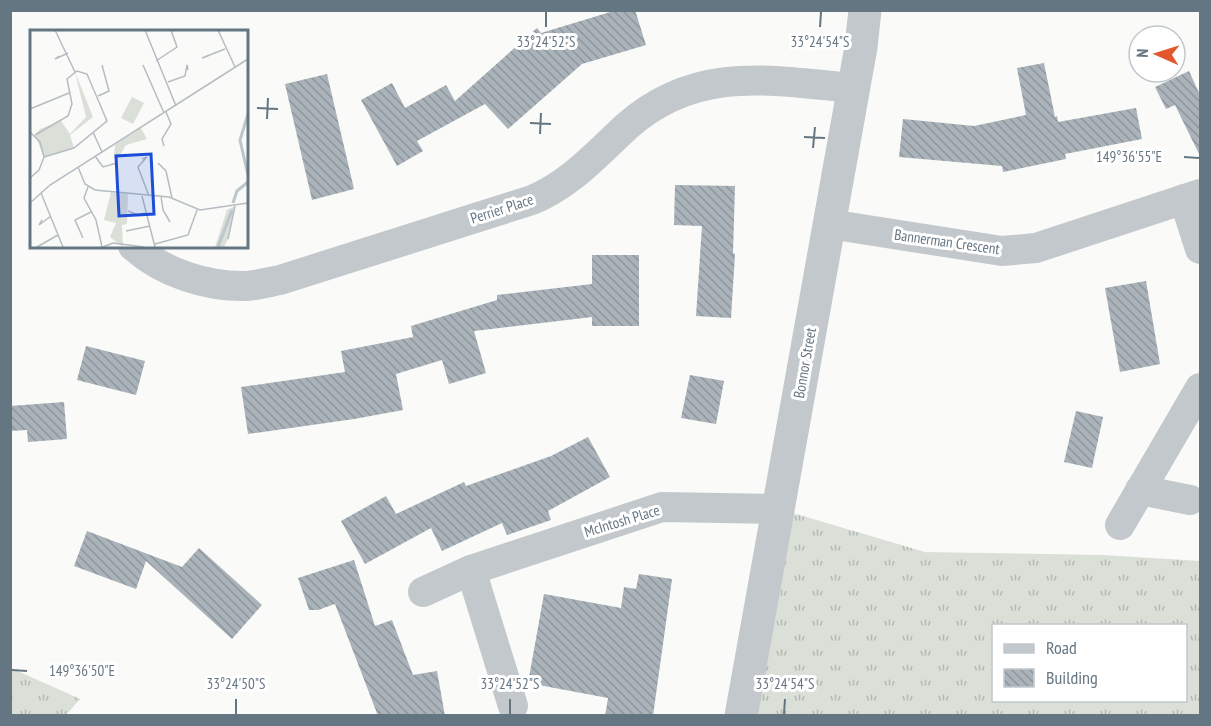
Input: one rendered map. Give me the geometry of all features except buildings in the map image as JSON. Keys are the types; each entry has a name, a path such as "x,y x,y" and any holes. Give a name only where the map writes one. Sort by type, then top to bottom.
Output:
{"street":[{"name":"Bonnor Street","path":"741,716 865,10"},
{"name":"Perrier Place","path":"136,248 162,266 190,278 219,285 248,286 280,280 551,192 579,171 629,125 683,91 709,84 736,81 791,82 853,88"},
{"name":"Bannerman Crescent","path":"829,224 1002,251 1020,250 1036,248 1192,196"},
{"path":"1192,196 1200,249"},
{"path":"1120,525 1200,388"},
{"path":"1140,490 1190,500"},
{"name":"McIntosh Place","path":"423,592 471,570 662,507 779,509"},
{"path":"471,570 513,706"}],"green space":[{"path":"779,509 925,552 1103,555 1200,561 1200,715 741,716"},
{"path":"10,668 80,699 66,715 11,715"}]}
